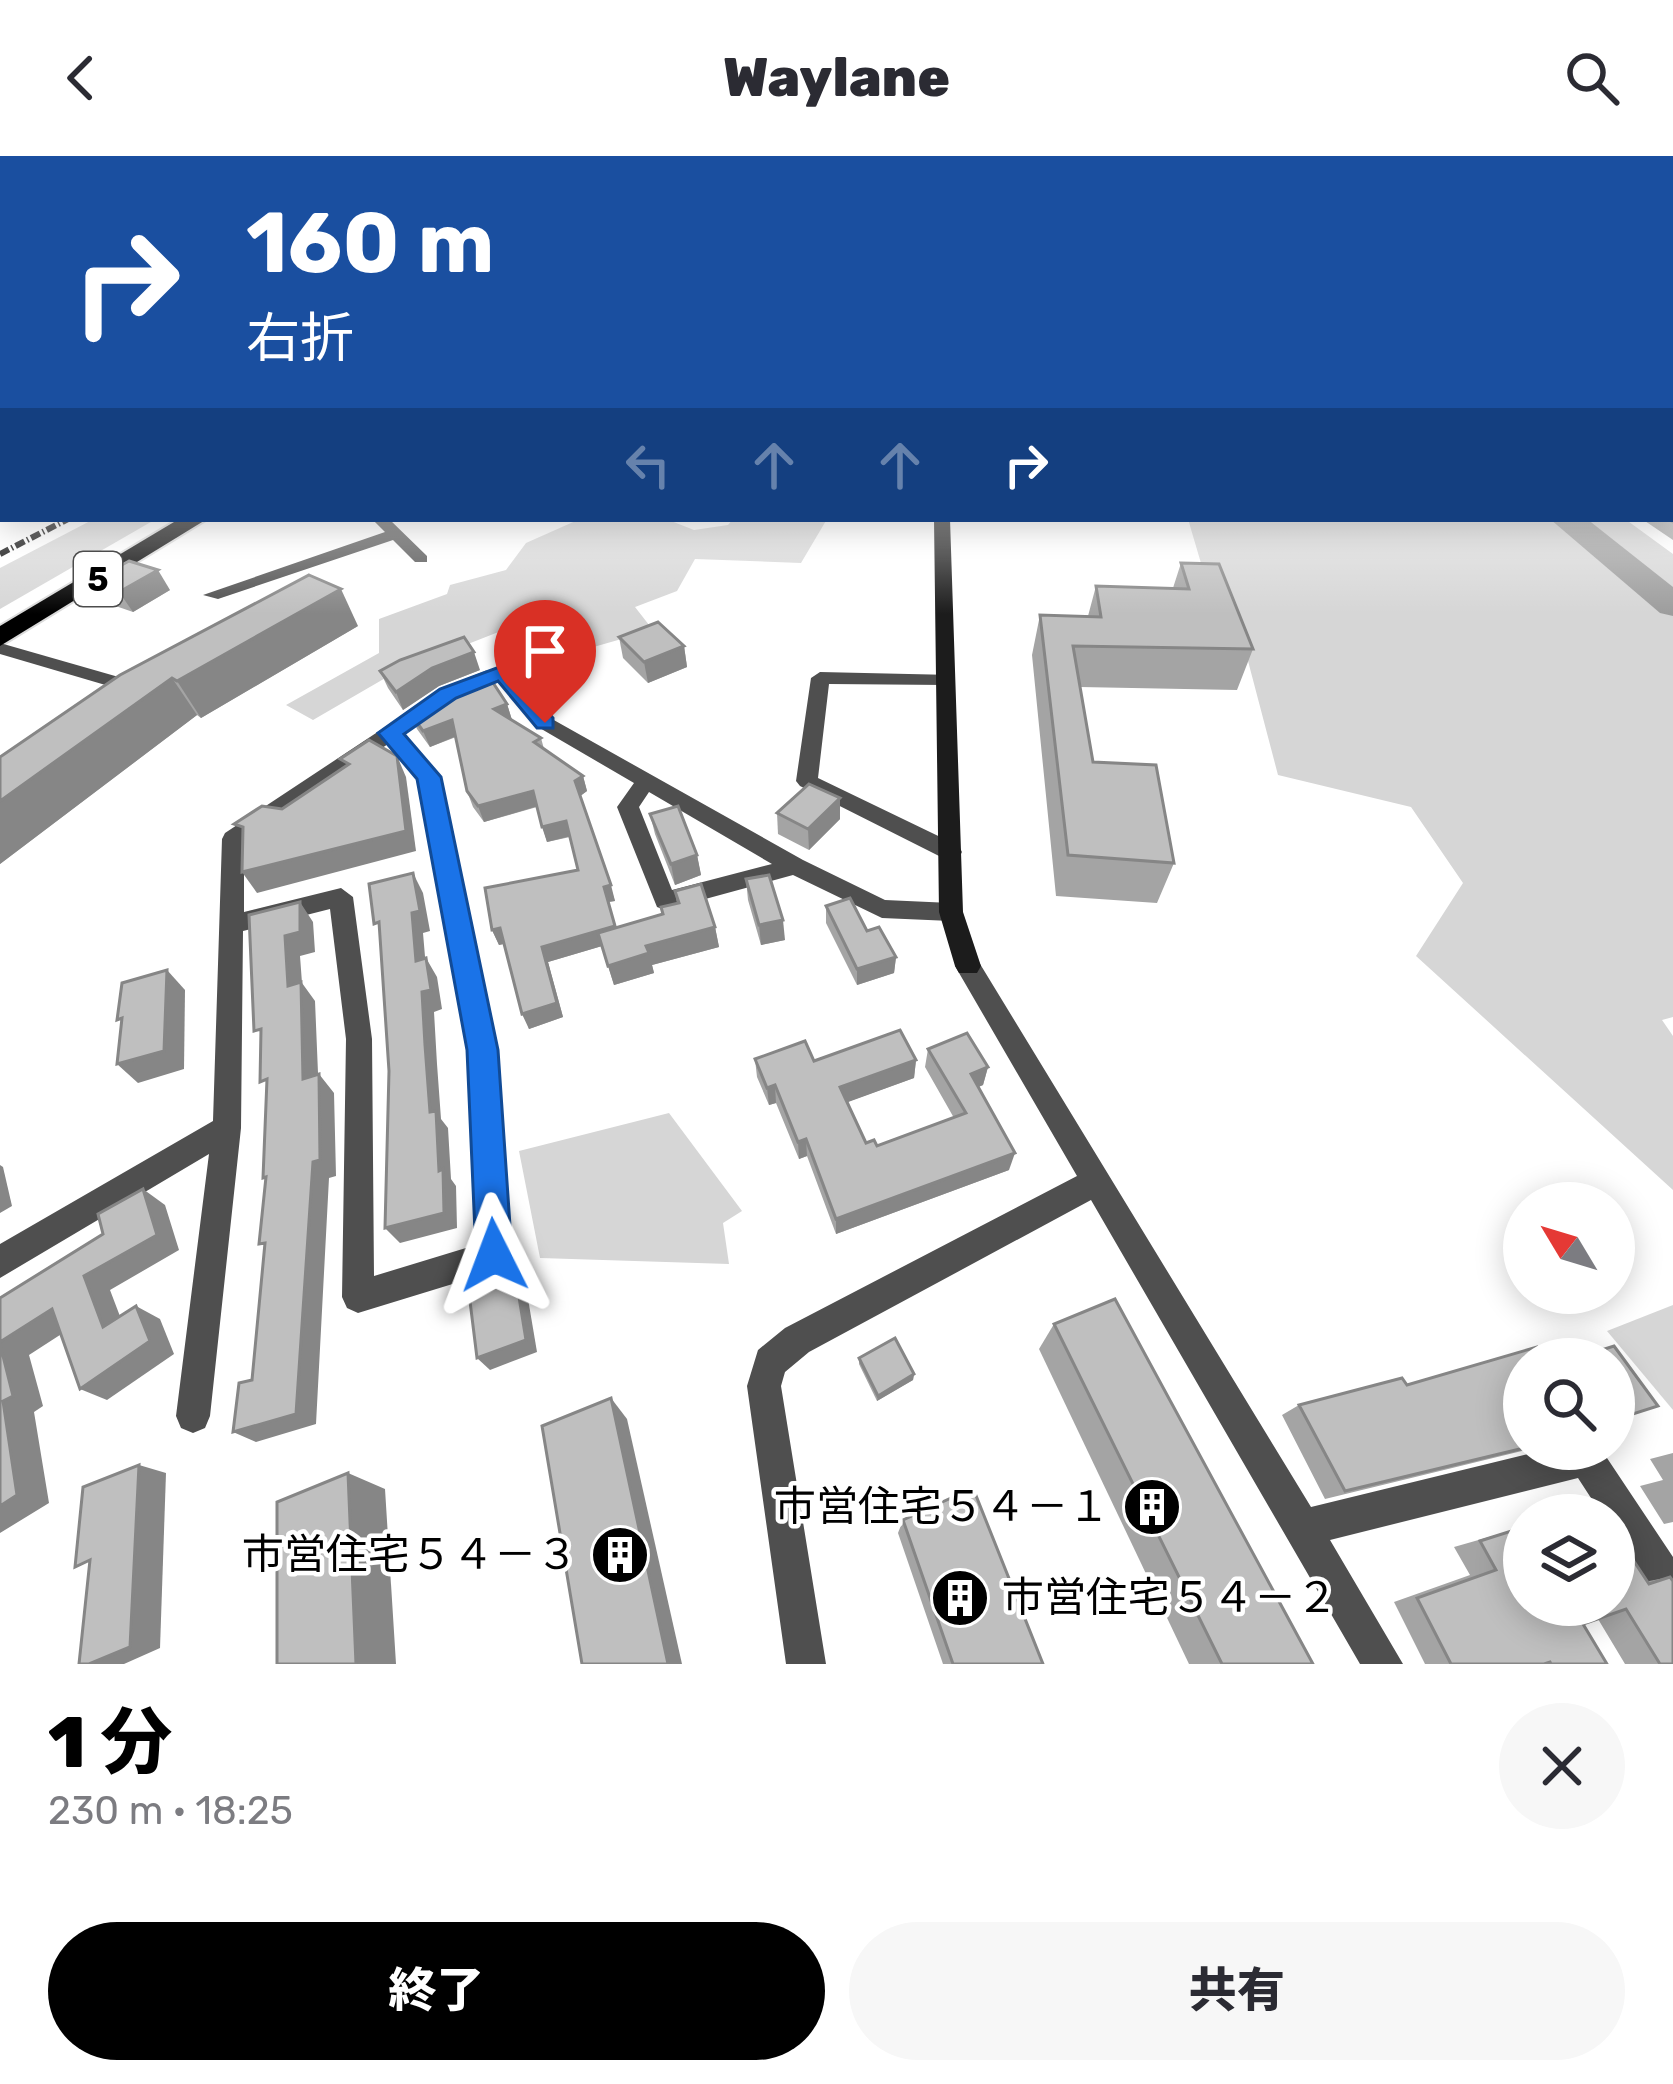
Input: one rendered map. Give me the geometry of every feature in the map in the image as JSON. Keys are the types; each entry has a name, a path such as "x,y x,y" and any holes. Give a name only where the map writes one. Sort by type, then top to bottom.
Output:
{"highway":[{"name":"5","path":"0,638 190,522"}],"street":[{"path":"383,522 421,560"},
{"path":"942,522 951,912 968,966 1383,1664"},
{"path":"212,595 395,534"},
{"path":"0,648 137,689"},
{"path":"193,1416 226,1128 233,839 448,694 502,672 545,723 794,866 882,909 951,912"},
{"path":"946,679 820,678 807,782 951,852"},
{"path":"231,925 341,897 359,1040 358,1297 494,1255 483,1050 429,777 390,733"},
{"path":"646,781 628,807 665,901 794,866"},
{"path":"0,1262 226,1128"},
{"path":"806,1664 764,1385 770,1362 797,1340 1097,1181"},
{"path":"1303,1528 1586,1458 1673,1591"}],"shaded area":[{"path":"88,522 151,522 0,609 0,568"},
{"path":"573,522 674,522 694,530 730,522 825,522 801,563 695,559 677,591 635,607 653,630 590,648 547,613 394,673 313,720 286,705 379,653 379,619 447,594 450,585 506,570 526,543"},
{"path":"1189,522 1629,522 1673,554 1673,1017 1662,1020 1673,1036 1673,1190 1416,956 1463,883 1411,807 1278,775 1232,600 1203,570"},
{"path":"669,1113 742,1211 723,1223 729,1264 540,1258 519,1151"},
{"path":"1673,1305 1673,1410 1635,1365 1635,1338 1613,1338 1607,1331"}],"building":[{"path":"129,561 158,570 119,592 91,582"},
{"path":"1181,563 1219,564 1253,649 1073,646 1093,762 1156,765 1174,863 1068,855 1040,615 1101,617 1096,586 1189,589"},
{"path":"309,575 341,589 177,681 172,678 0,801 0,757 120,675"},
{"path":"658,622 684,646 644,662 619,637"},
{"path":"464,637 474,652 432,668 396,692 380,671 400,660"},
{"path":"486,672 507,704 494,709 541,738 534,742 583,776 575,781 611,885 604,887 615,926 542,947 557,1003 522,1014 500,928 492,930 485,888 578,870 566,821 542,827 533,791 478,806 467,791 452,720 423,731 410,713 451,686"},
{"path":"369,740 397,756 406,831 242,872 243,827 234,824 262,806 282,809 349,764 340,759"},
{"path":"809,784 840,798 808,829 777,813"},
{"path":"678,806 697,855 671,864 650,814"},
{"path":"413,873 420,911 412,913 416,961 426,958 431,990 422,992 425,1045 430,1112 436,1111 439,1171 443,1169 444,1213 385,1228 389,1071 379,922 374,924 369,884"},
{"path":"769,875 783,920 759,925 746,879"},
{"path":"701,884 715,927 646,946 649,953 608,966 598,933 663,914 661,907 679,903 675,891"},
{"path":"850,898 867,931 879,927 896,957 857,969 826,906"},
{"path":"300,902 300,932 285,936 288,986 301,982 303,1079 319,1074 320,1160 313,1162 296,1414 233,1432 239,1383 252,1380 265,1243 259,1244 266,1177 267,1079 260,1082 261,1029 254,1031 249,915"},
{"path":"167,970 164,1051 117,1064 122,983"},
{"path":"900,1030 916,1060 840,1087 866,1143 874,1140 877,1146 966,1113 928,1049 967,1033 988,1067 971,1074 1015,1153 836,1219 806,1139 798,1142 775,1085 767,1088 755,1059 805,1041 814,1061"},
{"path":"143,1189 157,1235 84,1276 103,1327 136,1306 150,1341 80,1389 52,1309 0,1342 0,1298 103,1234 98,1214"},
{"path":"513,1260 526,1340 477,1358 467,1277"},
{"path":"1115,1299 1313,1664 1222,1664 1054,1324"},
{"path":"895,1338 914,1374 878,1396 859,1358"},
{"path":"0,1344 13,1396 3,1401 17,1495 0,1506"},
{"path":"1503,1357 1503,1453 1345,1491 1299,1405 1402,1378 1407,1385"},
{"path":"1635,1375 1658,1406 1635,1413"},
{"name":"市営住宅５４－３","path":"611,1398 668,1664 582,1664 542,1426"},
{"path":"139,1465 130,1647 79,1664 90,1560 75,1567 83,1487"},
{"path":"348,1473 356,1664 277,1664 277,1502"},
{"name":"市営住宅５４－２","path":"973,1488 1043,1664 953,1664 903,1520"},
{"path":"1503,1534 1503,1626 1584,1626 1607,1664 1451,1664 1417,1598 1496,1570 1480,1541"},
{"path":"1635,1563 1649,1584 1670,1577 1673,1581 1673,1664 1660,1664 1635,1624"}],"waterway":[{"path":"1570,522 1673,605"}],"railway":[{"path":"0,554 62,522"}],"place":[{"name":"市営住宅５４－１","path":"1152,1507"},
{"name":"市営住宅５４－３","path":"620,1555"},
{"name":"市営住宅５４－２","path":"960,1598"}],"route":[{"path":"494,1255 483,1050 429,777 390,733 448,694 502,672 545,723"}]}
